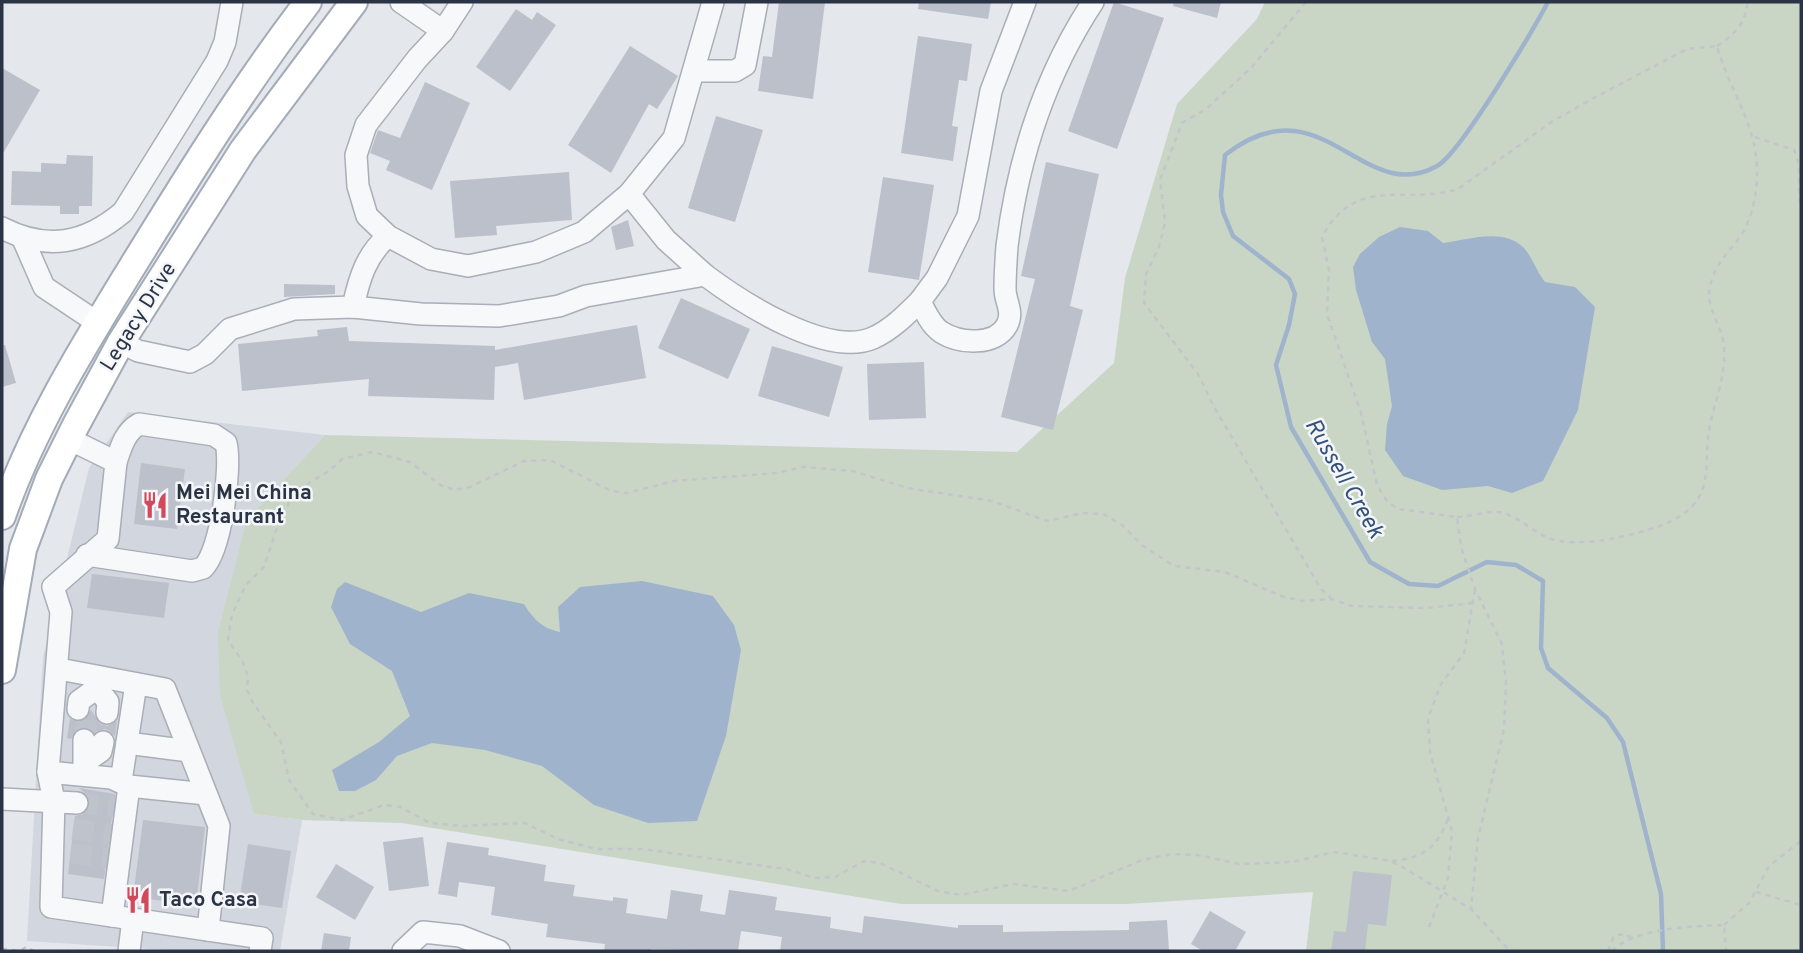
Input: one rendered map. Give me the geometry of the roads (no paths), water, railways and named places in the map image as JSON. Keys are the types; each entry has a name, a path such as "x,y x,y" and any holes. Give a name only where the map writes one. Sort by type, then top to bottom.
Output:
{"main road":[{"name":"Legacy Drive","path":"2,516 27,454 98,323 251,77 308,2"},
{"name":"Legacy Drive","path":"2,670 10,573 23,550 49,479 69,439 121,342 243,150 354,2"},
{"path":"98,323 121,342"}],"street":[{"path":"2,228 23,239 48,242 77,239 101,231 123,212 218,61 225,42 232,2"},
{"path":"401,2 443,31"},
{"path":"459,3 443,31 417,59 366,125 356,155 358,186 367,216 388,236 431,259 468,266 489,264 536,252 584,232 598,224 629,194 674,138 713,2"},
{"path":"694,71 735,71 745,65 757,2"},
{"path":"629,194 666,240 705,275 742,302 797,330 851,341 872,339 902,320 920,301 937,278 968,216 991,91 1025,2"},
{"path":"920,301 930,320 941,332 961,340 991,341 999,336 1008,323 1010,305 1005,291 1007,251 1018,186 1048,80 1071,35 1093,2"},
{"path":"353,307 360,279 373,249 388,236"},
{"path":"23,239 44,287 98,323"},
{"path":"121,342 138,351 190,362 205,354 230,329 294,309 353,307 421,314 499,316 559,306 586,296 705,275"},
{"path":"53,587 88,555 108,538 117,462 122,443 132,427 139,424 214,435 226,443 228,470 214,552 203,568 192,571 88,555"},
{"path":"69,439 117,462"},
{"path":"10,573 53,587"},
{"path":"53,587 61,612 59,669 48,772 63,828 51,907 262,938 260,951"},
{"path":"59,669 98,682 165,689 219,826 208,930"},
{"path":"93,711 108,702 98,682"},
{"path":"129,951 116,859 127,743 136,684"},
{"path":"85,769 101,751 89,741"},
{"path":"127,743 189,751"},
{"path":"48,772 85,769 125,784 206,794"},
{"path":"2,799 77,803"},
{"path":"403,951 423,932 460,936 499,951"}],"water":[{"path":"1400,227 1428,231 1443,243 1496,236 1516,242 1527,252 1545,282 1575,287 1595,307 1578,410 1543,481 1512,493 1488,486 1442,490 1403,476 1385,450 1387,424 1392,406 1385,359 1372,342 1356,290 1353,267 1360,254 1379,237"},
{"path":"642,581 713,596 734,625 741,650 726,736 697,821 648,823 594,805 542,766 485,750 432,743 397,756 376,780 355,791 339,791 332,770 379,742 410,716 392,671 350,644 331,607 337,589 345,582 421,612 469,593 524,604 539,622 560,632 558,607 580,587"}],"waterway":[{"name":"Russell Creek","path":"1548,2 1478,116 1448,157 1437,166 1410,174 1386,171 1315,136 1288,131 1259,135 1225,155 1221,195 1223,212 1233,236 1289,279 1295,294 1289,325 1276,365 1291,427 1370,562 1409,584 1438,586 1487,562 1516,565 1543,581 1541,648 1548,668 1607,718 1623,742 1661,894 1663,951"}],"tunnel":[{"path":"84,740 88,710"},
{"path":"77,803 118,807"},
{"path":"73,829 114,835"},
{"path":"71,853 111,858"}],"place":[{"name":"Mei Mei China Restaurant","path":"155,505"},
{"name":"Taco Casa","path":"138,900"}]}
